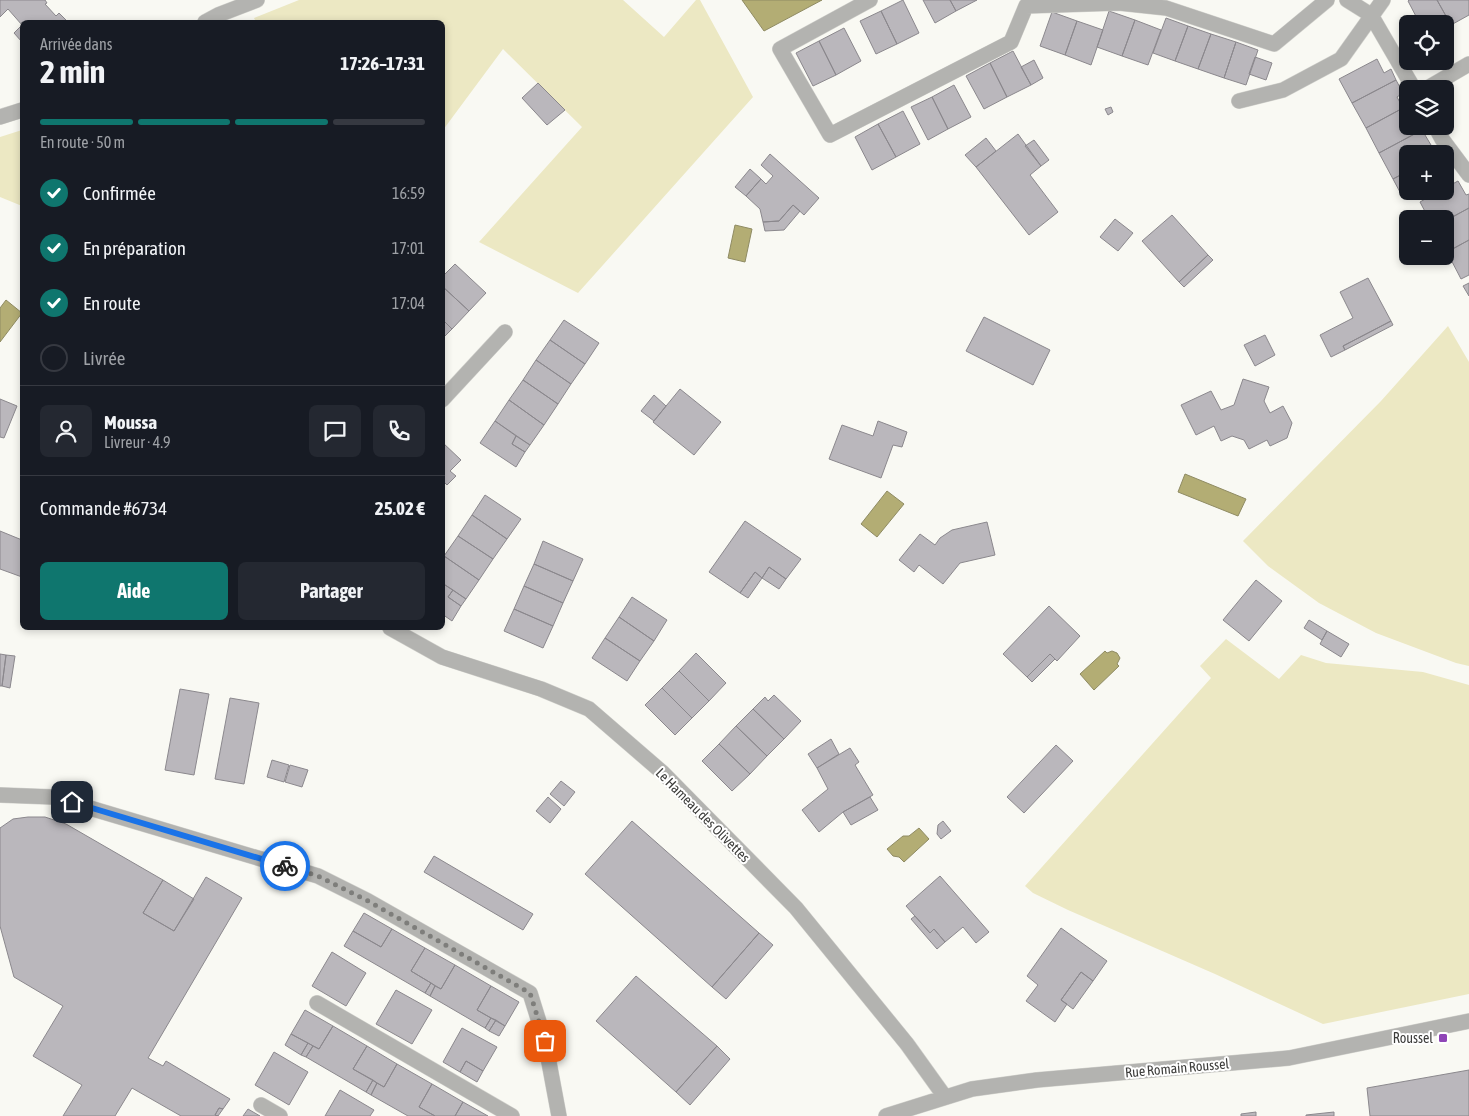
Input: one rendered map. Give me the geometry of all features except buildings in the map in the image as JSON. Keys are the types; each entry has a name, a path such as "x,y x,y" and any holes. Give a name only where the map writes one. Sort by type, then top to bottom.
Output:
{"street":[{"path":"209,20 257,0"},
{"path":"870,0 780,49 830,135 1011,42 1026,6 1119,3 1166,8 1274,44 1327,0"},
{"path":"1347,0 1371,15 1409,80"},
{"path":"1239,102 1283,90 1341,59 1371,15 1384,0"},
{"path":"1441,80 1469,64"},
{"path":"0,117 20,111"},
{"path":"1441,135 1469,175"},
{"path":"445,397 505,332"},
{"name":"Le Hameau des Olivettes","path":"394,630 442,657 541,689 589,710 663,773 796,908 907,1044 945,1097"},
{"path":"0,795 53,797 318,876 368,901 530,993 545,1041 559,1116"},
{"path":"317,1003 512,1116"},
{"name":"Rue Romain Roussel","path":"886,1116 972,1089 1037,1080 1289,1058 1469,1021"},
{"path":"261,1105 280,1116"}],"shaded area":[{"path":"299,0 623,0 664,37 696,0 700,0 753,97 578,293 479,242 582,127 503,49 445,127 445,20 255,20 254,18"},
{"path":"742,0 822,0 764,31"},
{"path":"20,131 20,205 0,197 0,137"},
{"path":"735,225 752,229 745,262 728,258"},
{"path":"6,300 20,311 20,316 0,342 0,308"},
{"path":"1448,326 1469,362 1469,666 1456,663 1376,633 1319,603 1268,566 1243,541 1381,401"},
{"path":"1185,474 1246,499 1238,516 1178,492"},
{"path":"887,491 904,504 877,537 861,524"},
{"path":"1226,639 1279,679 1301,655 1326,663 1423,672 1469,685 1469,994 1323,1024 1215,974 1068,910 1033,893 1025,886 1211,678 1200,666"},
{"path":"1105,651 1107,653 1112,651 1117,653 1120,658 1117,664 1119,666 1094,690 1080,674"},
{"path":"919,828 929,839 904,862 899,857 893,856 887,849 903,836 909,836"}],"way so far":[{"path":"285,866 318,876 368,901 530,993 545,1041"}],"place":[{"name":"Roussel","path":"1443,1038"}],"route":[{"path":"72,802 285,866"}]}
